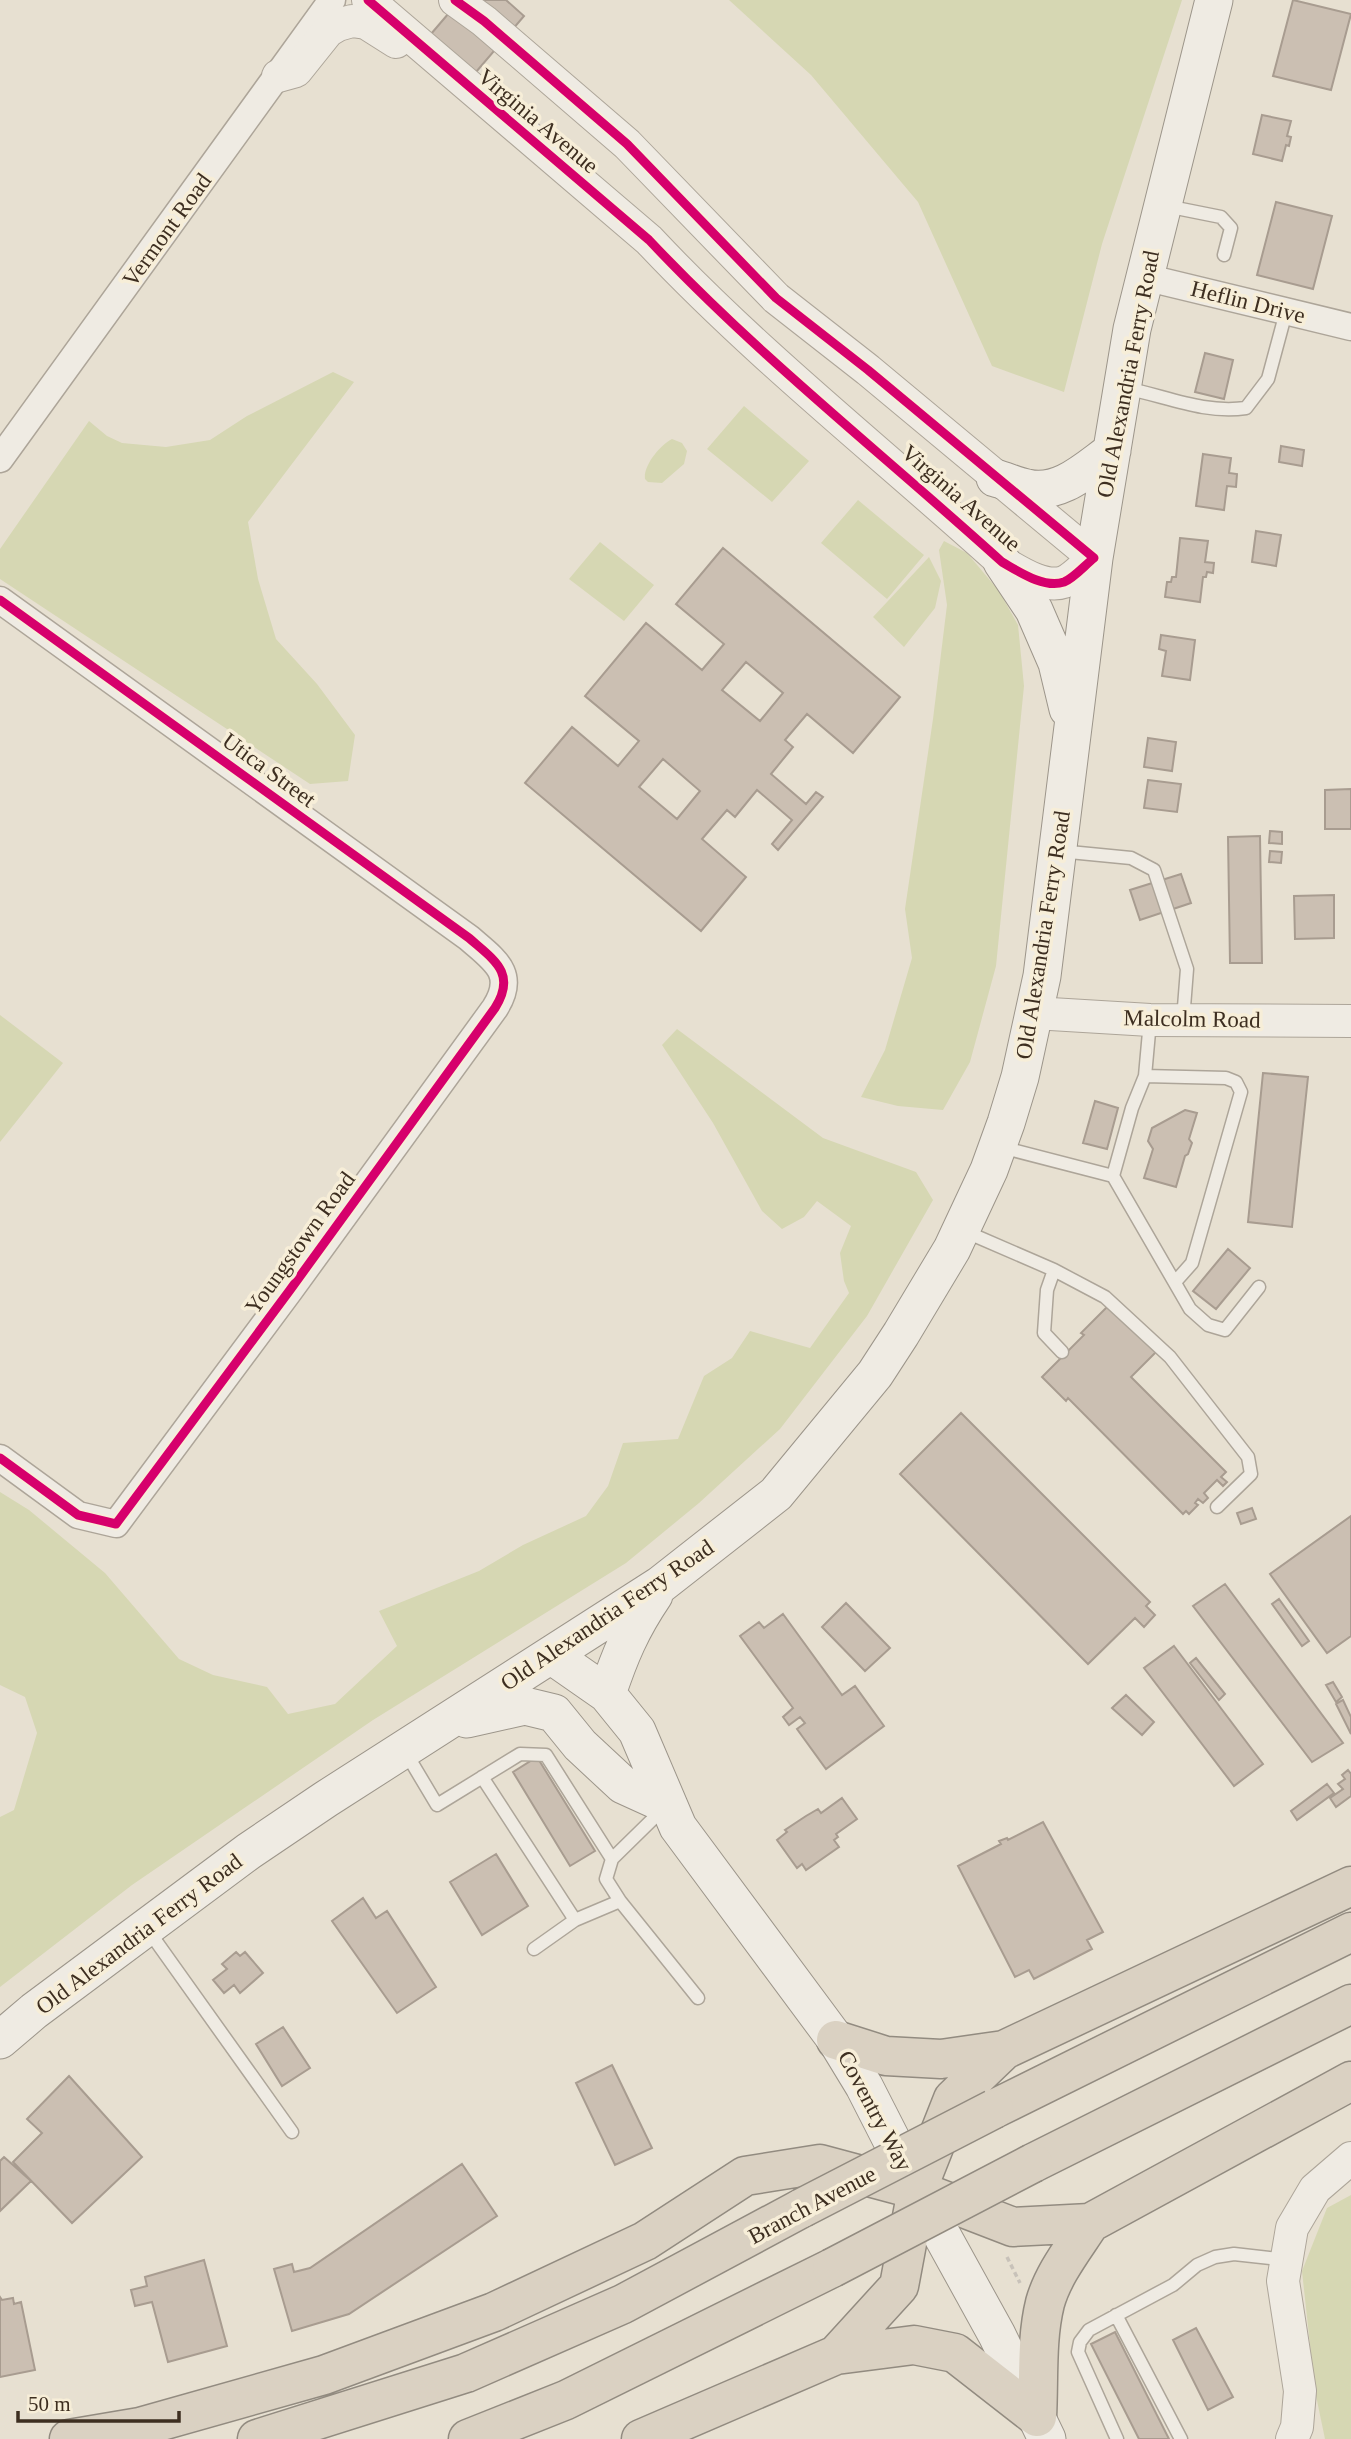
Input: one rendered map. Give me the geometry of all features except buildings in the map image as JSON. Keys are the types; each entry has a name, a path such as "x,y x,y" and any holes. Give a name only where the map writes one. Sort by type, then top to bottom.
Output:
{"highway":[{"path":"836,2040 886,2056 940,2059 1004,2050 1351,1886"},
{"name":"Branch Avenue","path":"257,2439 466,2372 624,2304 994,2109 1351,1932"},
{"path":"468,2439 566,2400 1351,2004"},
{"path":"836,2355 899,2286 917,2190 953,2099 1004,2050"},
{"path":"69,2439 139,2427 324,2375 494,2312 645,2241 745,2176 820,2164 917,2190 1013,2227 1090,2223 1351,2081"},
{"path":"1042,2428 1041,2333 1045,2304 1056,2278 1090,2223"},
{"path":"641,2439 836,2355 914,2345 955,2353 1042,2428"}],"main road":[{"name":"Old Alexandria Ferry Road","path":"0,2040 34,2011 249,1852 326,1799 660,1585 776,1494 806,1460 888,1354 927,1292 961,1229 998,1146 1020,1077 1051,917 1094,558 1132,329 1214,0"},
{"path":"995,478 1028,488 1049,489 1071,480 1112,451"},
{"path":"1002,562 1034,610 1057,663 1074,729"},
{"path":"607,1695 621,1653 636,1621 660,1585"},
{"path":"551,1655 567,1696 580,1745"},
{"name":"Coventry Way","path":"551,1655 607,1695 636,1731 678,1827 836,2040 864,2086 917,2190 997,2335 1042,2428"},
{"path":"449,1721 487,1716 525,1706 554,1713 580,1745 623,1785 667,1805"}],"street":[{"name":"Vermont Road","path":"0,459 332,0"},
{"name":"Virginia Avenue","path":"368,0 649,240 690,284 753,344 1002,562 1031,578 1063,582 1094,558 868,370 776,298 627,144 484,21 455,0"},
{"name":"Virginia Avenue","path":"436,0 505,55 574,98"},
{"name":"Virginia Avenue","path":"484,0 535,42 574,98"},
{"path":"278,76 296,71 328,31 352,22 366,23 400,46 424,50"},
{"name":"Heflin Drive","path":"1144,277 1351,327"},
{"name":"Utica Street","path":"0,600 469,938 501,968 504,980"},
{"name":"Youngstown Road","path":"0,1458 78,1515 116,1524 495,1008 504,989 504,980"},
{"name":"Malcolm Road","path":"1034,1013 1150,1020 1351,1021"},
{"path":"1292,2439 1297,2427 1300,2391 1283,2281 1292,2228 1315,2189 1351,2158"}],"lane":[{"path":"1162,206 1221,217 1231,228 1224,255"},
{"path":"1122,388 1200,408 1227,411 1246,408 1268,379 1286,312"},
{"path":"1059,850 1131,858 1154,870 1187,969 1183,1020"},
{"path":"1113,1176 1132,1108 1145,1076 1150,1020"},
{"path":"1145,1076 1226,1079 1236,1082 1241,1092 1192,1263 1176,1281"},
{"path":"998,1146 1113,1176 1190,1309 1208,1325 1225,1329 1259,1287"},
{"path":"961,1229 1054,1270 1105,1297 1170,1357 1248,1457 1251,1474 1217,1507"},
{"path":"1054,1270 1047,1290 1044,1333 1062,1352"},
{"path":"404,1749 437,1805 520,1754 546,1755 612,1859"},
{"path":"482,1777 575,1920"},
{"path":"667,1805 612,1859 606,1879 698,1998"},
{"path":"534,1949 575,1920 620,1900"},
{"path":"146,1928 292,2132"},
{"path":"1117,2439 1078,2352 1080,2342 1090,2330 1172,2285 1197,2265 1215,2257 1234,2254 1287,2260"},
{"path":"1116,2315 1181,2439"}],"path":[{"path":"1007,2257 1024,2292"}],"green space":[{"path":"729,0 1182,0 1102,244 1064,392 992,366 918,202 811,75"},
{"path":"333,372 354,382 248,522 258,579 276,639 317,684 355,735 348,781 310,784 0,579 0,549 89,421 107,436 122,443 166,447 210,440 247,416"},
{"path":"744,406 809,461 772,502 707,449"},
{"path":"672,439 682,443 687,451 684,464 662,483 648,482 645,474 650,462"},
{"path":"858,500 924,555 887,599 821,543"},
{"path":"944,541 967,553 999,591 1018,625 1024,686 996,966 970,1062 943,1110 898,1106 861,1097 885,1050 912,958 905,909 947,605 939,550"},
{"path":"600,542 654,585 624,621 569,579"},
{"path":"929,557 941,581 935,608 904,647 873,617"},
{"path":"0,1015 63,1063 0,1142"},
{"path":"677,1029 823,1138 916,1172 933,1200 867,1316 780,1429 699,1503 626,1563 373,1720 132,1885 0,1987 0,1817 14,1810 37,1733 25,1697 0,1685 0,1492 29,1510 105,1573 179,1659 213,1675 267,1687 288,1714 335,1704 397,1646 379,1611 479,1571 523,1545 586,1516 608,1486 623,1443 678,1439 704,1376 732,1358 750,1331 810,1348 849,1293 844,1281 840,1253 851,1226 817,1201 804,1217 782,1229 762,1211 713,1123 662,1045"},
{"path":"1351,2195 1351,2439 1325,2439 1315,2391 1302,2271 1327,2208"}],"cycle path":[{"path":"368,0 649,240 777,365 1002,562 1031,578 1056,584 1072,578 1094,558 868,370 776,298 627,144 484,21 455,0"},
{"path":"0,600 469,938 500,968 504,985 495,1008 116,1524 78,1515 0,1458"}]}
